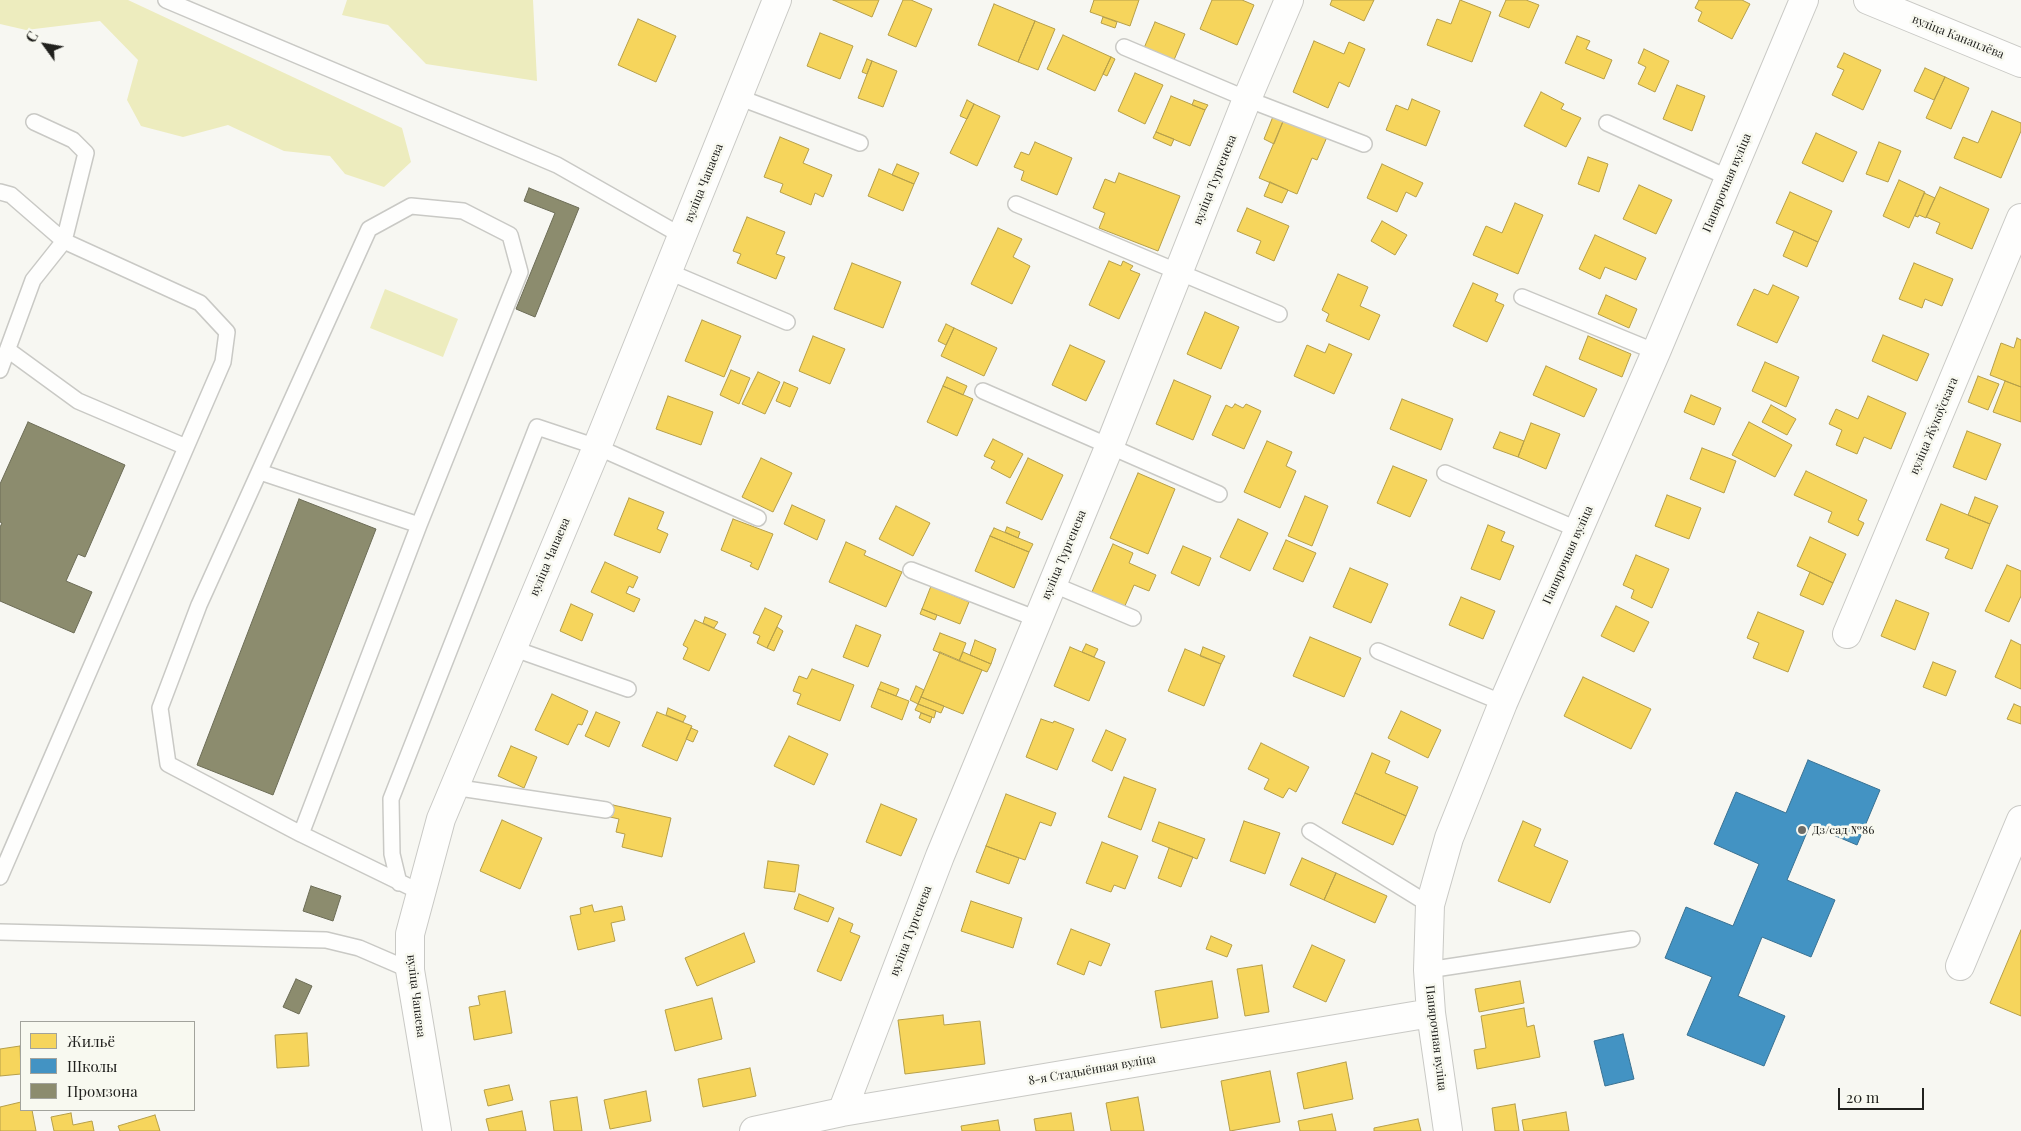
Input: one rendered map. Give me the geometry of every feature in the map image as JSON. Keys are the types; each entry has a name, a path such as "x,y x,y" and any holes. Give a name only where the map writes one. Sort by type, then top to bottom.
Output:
{"street":[{"name":"вуліца Чапаева","path":"437,1131 410,970 410,887 441,819 597,447 777,0"},
{"name":"вуліца Тургенева","path":"842,1112 940,856 1110,445 1247,99 1289,0"},
{"name":"Папярочная вуліца","path":"1448,1131 1431,1012 1428,970 1430,905 1449,838 1503,703 1580,530 1804,0"},
{"name":"вуліца Канаплёва","path":"1868,0 2021,63"},
{"name":"вуліца Жукоўскага","path":"1847,634 2021,218"},
{"path":"1960,966 2021,820"},
{"name":"8-я Стадыённая вуліца","path":"754,1131 842,1112 1431,1012"}],"lane":[{"path":"166,0 557,164 682,236"},
{"path":"1124,47 1247,99 1364,144"},
{"path":"738,97 860,143"},
{"path":"0,370 33,280 64,242 86,153 73,140 34,122"},
{"path":"1607,123 1730,178"},
{"path":"0,192 11,194 64,242 200,303 227,332 223,362 0,877"},
{"path":"1016,204 1279,314"},
{"path":"302,834 419,525 520,272 510,235 463,211 411,206 369,229 199,605 160,708 168,764 302,834 410,887"},
{"path":"667,272 787,322"},
{"path":"1522,296 1656,352"},
{"path":"8,350 78,401 186,447"},
{"path":"983,391 1219,494"},
{"path":"410,887 392,854 391,800 537,428 597,447 758,518"},
{"path":"260,472 419,525"},
{"path":"1445,473 1580,530"},
{"path":"911,570 1037,619"},
{"path":"1052,584 1133,618"},
{"path":"512,648 628,689"},
{"path":"1378,651 1503,703"},
{"path":"453,787 606,810"},
{"path":"1310,831 1430,905"},
{"path":"0,932 326,940 359,948 410,970"},
{"path":"1428,970 1632,939"}],"green space":[{"path":"0,0 128,0 402,128 411,162 384,187 345,174 330,156 284,151 228,125 183,137 141,126 127,100 138,60 100,21 26,30 0,24"},
{"path":"347,0 533,0 537,81 426,64 388,25 342,15"},
{"path":"385,289 458,319 443,357 370,328"}],"building: Жильё":[{"path":"833,0 879,0 872,17"},
{"path":"903,0 911,0 932,9 916,47 888,35"},
{"path":"1094,0 1139,0 1130,26 1090,12"},
{"path":"1212,0 1242,0 1254,5 1237,45 1200,29"},
{"path":"1332,0 1374,0 1364,21 1330,5"},
{"path":"1460,0 1491,12 1472,62 1427,45 1437,19 1451,24"},
{"path":"1506,0 1526,0 1539,5 1529,28 1499,16"},
{"path":"1699,0 1742,0 1750,4 1732,39 1698,21 1702,12 1695,8"},
{"path":"994,4 1035,21 1018,62 978,45"},
{"path":"1103,17 1117,22 1115,28 1101,23"},
{"path":"638,19 676,36 656,82 618,65"},
{"path":"1035,21 1055,29 1038,70 1018,62"},
{"path":"1155,22 1185,34 1174,60 1144,48"},
{"path":"820,33 853,46 840,79 807,66"},
{"path":"1063,35 1111,57 1095,91 1047,69"},
{"path":"1577,36 1590,41 1586,49 1612,60 1604,79 1565,63"},
{"path":"1314,41 1344,54 1349,42 1365,49 1349,87 1339,82 1328,108 1293,92"},
{"path":"1644,49 1669,61 1655,92 1638,84 1646,67 1638,63"},
{"path":"1844,53 1881,70 1863,110 1832,95 1844,70 1837,67"},
{"path":"1111,57 1115,59 1107,76 1103,74"},
{"path":"867,59 872,61 867,74 862,72"},
{"path":"872,61 897,71 883,107 858,98"},
{"path":"1925,68 1945,77 1934,100 1914,91"},
{"path":"1135,73 1163,85 1145,124 1118,111"},
{"path":"1945,77 1969,88 1951,129 1926,118"},
{"path":"1677,85 1705,96 1692,131 1663,119"},
{"path":"1541,92 1564,104 1561,109 1581,118 1566,147 1524,126"},
{"path":"1171,96 1205,110 1190,146 1156,132"},
{"path":"1412,99 1440,111 1426,146 1386,130 1396,105 1408,110"},
{"path":"967,100 974,104 967,119 960,116"},
{"path":"1194,100 1208,105 1205,110 1192,105"},
{"path":"974,104 1000,116 977,166 950,153"},
{"path":"1992,111 2021,123 2021,131 2001,178 1954,158 1963,137 1978,143"},
{"path":"1274,114 1284,119 1274,144 1264,139"},
{"path":"1284,119 1327,137 1317,160 1312,158 1297,194 1259,178"},
{"path":"1156,132 1174,139 1171,146 1153,138"},
{"path":"1816,133 1857,152 1843,182 1802,163"},
{"path":"780,137 809,149 803,163 832,175 823,197 815,193 811,205 780,192 783,184 764,177"},
{"path":"1035,142 1072,158 1057,195 1021,180 1024,171 1014,167 1021,152 1029,155"},
{"path":"1879,142 1901,151 1888,182 1866,174"},
{"path":"1588,157 1608,164 1599,192 1578,184"},
{"path":"897,164 919,173 914,184 892,175"},
{"path":"1382,164 1423,183 1416,197 1406,192 1397,212 1367,198"},
{"path":"879,169 914,184 903,211 868,196"},
{"path":"1119,173 1180,196 1158,251 1099,228 1105,213 1093,208 1105,179 1115,183"},
{"path":"1899,180 1925,192 1909,228 1883,216"},
{"path":"1270,182 1288,190 1282,203 1264,196"},
{"path":"1639,185 1672,200 1656,234 1623,219"},
{"path":"1940,187 1989,209 1972,249 1936,233 1940,223 1926,217"},
{"path":"1790,192 1832,211 1818,242 1776,223"},
{"path":"1924,193 1935,198 1926,218 1919,215 1918,217 1915,216"},
{"path":"1515,203 1543,215 1518,274 1473,255 1486,226 1502,233"},
{"path":"1247,208 1289,226 1274,261 1256,253 1261,241 1237,231"},
{"path":"747,217 785,232 776,254 785,257 776,279 737,263 741,254 733,251"},
{"path":"1382,221 1407,235 1395,255 1371,241"},
{"path":"998,228 1022,239 1013,257 1030,266 1012,304 971,284"},
{"path":"1794,231 1818,242 1807,267 1783,256"},
{"path":"1595,235 1646,258 1636,280 1605,267 1600,279 1579,269"},
{"path":"1109,261 1121,266 1123,261 1133,266 1130,270 1140,274 1119,319 1089,305"},
{"path":"852,263 901,282 883,328 834,309"},
{"path":"1914,263 1953,279 1942,306 1925,299 1922,308 1899,299"},
{"path":"1338,274 1368,287 1360,306 1380,315 1369,340 1326,321 1329,314 1322,310"},
{"path":"1473,283 1498,294 1495,301 1504,305 1487,342 1453,326"},
{"path":"1773,285 1799,297 1777,343 1737,325 1754,289 1768,295"},
{"path":"1606,295 1637,309 1629,328 1598,314"},
{"path":"1205,312 1239,327 1221,369 1187,354"},
{"path":"702,320 741,336 724,377 685,361"},
{"path":"946,324 954,328 946,345 938,341"},
{"path":"954,328 997,348 984,376 941,356"},
{"path":"1883,335 1929,354 1917,381 1872,361"},
{"path":"813,336 845,349 830,384 799,371"},
{"path":"1588,336 1631,354 1622,377 1579,359"},
{"path":"2017,338 2021,340 2021,387 1990,375 2001,343 2014,348"},
{"path":"1329,344 1352,354 1334,394 1294,376 1307,345 1325,353"},
{"path":"1070,345 1105,361 1086,401 1052,385"},
{"path":"1765,362 1799,377 1786,407 1752,391"},
{"path":"1546,366 1597,389 1584,417 1533,395"},
{"path":"731,370 750,378 739,404 720,395"},
{"path":"758,372 780,382 765,414 742,404"},
{"path":"1978,376 1999,384 1988,410 1968,402"},
{"path":"947,377 967,386 963,395 943,386"},
{"path":"1174,380 1211,396 1193,440 1156,424"},
{"path":"2005,381 2021,387 2021,422 1993,412"},
{"path":"784,382 798,388 790,407 776,401"},
{"path":"943,386 973,399 957,436 927,422"},
{"path":"1691,395 1721,408 1714,425 1684,412"},
{"path":"668,396 713,412 701,445 656,429"},
{"path":"1868,396 1906,413 1891,449 1864,437 1857,454 1836,445 1842,430 1829,424 1836,409 1858,419"},
{"path":"1402,399 1453,419 1441,450 1390,429"},
{"path":"1235,404 1243,408 1246,404 1261,411 1244,449 1212,435 1226,405 1232,408"},
{"path":"1771,405 1796,419 1787,435 1762,422"},
{"path":"1749,422 1792,445 1775,477 1732,455"},
{"path":"1531,423 1560,434 1546,469 1518,457"},
{"path":"1967,431 2001,444 1986,480 1953,467"},
{"path":"1500,432 1524,441 1518,457 1493,448"},
{"path":"993,439 1023,454 1010,478 991,468 995,461 984,456"},
{"path":"1267,441 1292,452 1286,466 1296,471 1280,508 1244,492"},
{"path":"1702,448 1736,461 1724,493 1690,479"},
{"path":"761,458 792,473 773,512 742,497"},
{"path":"1028,458 1063,475 1042,520 1006,503"},
{"path":"1393,466 1427,480 1410,517 1377,503"},
{"path":"1806,471 1867,500 1858,520 1864,523 1858,536 1828,522 1832,512 1794,495"},
{"path":"1138,473 1175,489 1148,554 1110,538"},
{"path":"1667,495 1701,508 1689,539 1655,526"},
{"path":"1305,496 1328,506 1312,546 1288,536"},
{"path":"1975,497 1998,506 1990,524 1968,515"},
{"path":"629,498 664,512 657,529 668,534 660,553 614,535"},
{"path":"1941,504 1990,524 1972,569 1945,558 1949,549 1926,540"},
{"path":"792,505 825,520 817,540 784,524"},
{"path":"896,506 930,523 913,556 879,539"},
{"path":"733,519 773,534 758,570 750,566 752,563 721,550"},
{"path":"1238,519 1268,533 1250,571 1220,557"},
{"path":"1488,525 1505,532 1501,541 1514,546 1500,580 1471,569"},
{"path":"1007,527 1020,532 1018,538 1005,532"},
{"path":"994,528 1033,544 1029,552 990,536"},
{"path":"990,536 1029,552 1014,588 975,571"},
{"path":"1810,537 1846,554 1833,583 1797,566"},
{"path":"1286,540 1316,553 1303,582 1273,569"},
{"path":"846,542 866,551 864,555 902,572 886,607 829,582"},
{"path":"1113,544 1133,553 1129,563 1156,575 1149,591 1134,585 1124,608 1091,594"},
{"path":"1183,546 1211,558 1199,586 1171,573"},
{"path":"1636,555 1669,569 1652,608 1631,598 1634,590 1623,585"},
{"path":"605,562 638,577 633,588 629,586 626,593 640,599 634,612 591,592"},
{"path":"2007,565 2021,571 2021,596 2009,622 1985,611"},
{"path":"1350,568 1388,584 1371,623 1333,607"},
{"path":"1810,572 1833,583 1823,605 1800,595"},
{"path":"931,586 969,602 960,624 922,609"},
{"path":"1461,597 1495,611 1483,639 1449,625"},
{"path":"1896,600 1929,613 1915,650 1881,636"},
{"path":"571,604 593,614 582,641 560,631"},
{"path":"1616,606 1649,622 1634,652 1601,636"},
{"path":"765,608 782,616 767,648 757,643 760,636 753,633"},
{"path":"922,609 937,615 935,620 920,614"},
{"path":"1758,612 1804,631 1788,672 1753,658 1759,643 1747,638"},
{"path":"705,617 718,622 714,628 703,623"},
{"path":"695,620 726,634 709,671 683,659 688,648 683,645"},
{"path":"856,625 881,635 868,667 843,657"},
{"path":"777,627 783,631 774,651 767,648"},
{"path":"940,633 966,643 959,661 933,650"},
{"path":"1310,637 1361,658 1344,697 1293,676"},
{"path":"975,640 996,649 991,664 970,655"},
{"path":"2011,640 2021,645 2021,689 1995,677"},
{"path":"1086,644 1098,649 1094,657 1082,652"},
{"path":"1070,647 1105,662 1089,701 1054,686"},
{"path":"1203,647 1225,656 1221,664 1200,656"},
{"path":"1185,649 1221,664 1204,706 1168,691"},
{"path":"940,652 982,670 963,714 921,697"},
{"path":"963,652 991,664 987,672 959,661"},
{"path":"1933,662 1956,671 1946,696 1923,687"},
{"path":"812,669 854,685 840,721 797,704 801,694 793,691 799,676 807,679"},
{"path":"1583,677 1651,709 1631,749 1564,716"},
{"path":"881,682 899,689 896,696 878,689"},
{"path":"916,686 924,690 918,704 910,700"},
{"path":"878,689 909,701 902,720 871,707"},
{"path":"552,694 588,711 582,725 578,724 568,745 535,730"},
{"path":"921,697 944,706 941,713 918,704"},
{"path":"918,704 936,711 934,718 915,710"},
{"path":"2014,704 2021,707 2021,724 2007,719"},
{"path":"668,708 686,716 683,722 666,715"},
{"path":"1401,711 1441,730 1428,758 1388,738"},
{"path":"596,712 620,722 609,747 585,736"},
{"path":"657,712 692,726 677,761 642,746"},
{"path":"921,713 932,717 930,723 919,718"},
{"path":"1041,719 1053,723 1054,721 1074,729 1057,770 1026,757"},
{"path":"691,728 698,731 693,742 686,739"},
{"path":"1106,730 1126,739 1112,771 1092,761"},
{"path":"789,736 828,754 814,785 774,766"},
{"path":"1261,743 1309,767 1296,792 1289,788 1283,798 1264,789 1269,779 1248,769"},
{"path":"511,746 537,757 524,788 498,776"},
{"path":"1372,753 1390,761 1385,773 1418,787 1406,816 1355,793"},
{"path":"1124,777 1156,789 1141,830 1108,817"},
{"path":"1355,793 1406,816 1393,845 1342,823"},
{"path":"1006,794 1056,813 1051,826 1040,822 1025,860 986,846"},
{"path":"881,804 917,819 901,856 866,842"},
{"path":"613,805 671,818 662,857 622,847 625,834 616,832 619,819 610,817"},
{"path":"502,820 542,838 520,889 480,871"},
{"path":"1244,821 1280,833 1265,874 1230,861"},
{"path":"1523,821 1541,829 1534,846 1568,861 1550,903 1498,881"},
{"path":"1159,822 1205,839 1197,859 1152,841"},
{"path":"1102,842 1138,856 1125,889 1114,885 1111,892 1086,883"},
{"path":"986,846 1019,858 1009,884 976,872"},
{"path":"1169,848 1193,857 1181,887 1158,878"},
{"path":"1302,858 1336,873 1324,900 1290,885"},
{"path":"768,861 799,865 795,892 764,888"},
{"path":"1336,873 1387,896 1375,923 1324,900"},
{"path":"799,894 834,908 828,922 794,909"},
{"path":"971,901 1022,918 1013,948 961,931"},
{"path":"592,905 594,912 622,906 625,920 611,923 615,941 578,950 570,916 581,914 580,908"},
{"path":"839,918 853,924 850,932 860,936 841,981 817,971"},
{"path":"1071,929 1110,944 1101,966 1089,961 1084,975 1057,964"},
{"path":"2021,930 2021,1016 1990,1003"},
{"path":"744,933 755,962 697,986 685,958"},
{"path":"1211,936 1232,945 1227,957 1206,949"},
{"path":"1312,945 1345,960 1326,1002 1293,987"},
{"path":"1262,965 1269,1012 1245,1016 1237,969"},
{"path":"1212,981 1218,1018 1161,1028 1155,991"},
{"path":"1520,981 1524,1003 1479,1012 1475,989"},
{"path":"505,991 512,1033 474,1040 469,1007 480,1005 478,996"},
{"path":"712,998 722,1039 675,1051 665,1010"},
{"path":"1524,1008 1527,1027 1534,1025 1540,1057 1477,1069 1474,1050 1486,1048 1481,1016"},
{"path":"943,1015 944,1025 980,1021 985,1064 905,1074 898,1020"},
{"path":"307,1033 309,1066 277,1068 275,1035"},
{"path":"20,1046 20,1074 0,1076 0,1049"},
{"path":"1346,1062 1353,1099 1304,1109 1297,1073"},
{"path":"750,1068 756,1096 703,1107 698,1079"},
{"path":"1270,1071 1280,1122 1230,1131 1221,1081"},
{"path":"509,1085 513,1100 488,1106 484,1090"},
{"path":"646,1091 651,1121 610,1129 604,1100"},
{"path":"577,1097 582,1131 554,1131 550,1101"},
{"path":"1138,1097 1144,1131 1111,1131 1106,1103"},
{"path":"20,1102 20,1111 32,1111 36,1131 0,1131 0,1107"},
{"path":"1515,1104 1519,1131 1495,1131 1492,1108"},
{"path":"522,1111 526,1131 489,1131 486,1119"},
{"path":"1566,1112 1569,1131 1524,1131 1522,1120"},
{"path":"71,1113 73,1125 92,1121 94,1131 54,1131 51,1117"},
{"path":"1071,1113 1074,1131 1036,1131 1034,1119"},
{"path":"1332,1114 1336,1131 1300,1131 1298,1121"},
{"path":"155,1115 160,1131 120,1131 118,1126"},
{"path":"1418,1119 1421,1131 1374,1131 1374,1128"},
{"path":"998,1120 1000,1131 962,1131 961,1126"}],"building: Школы":[{"path":"1808,760 1880,790 1857,845 1810,825 1787,880 1835,900 1811,957 1762,937 1738,996 1785,1016 1764,1066 1687,1035 1712,977 1665,958 1686,907 1733,926 1759,864 1714,844 1736,792 1786,813"},
{"path":"1623,1034 1634,1079 1605,1086 1594,1041"}],"building: Промзона":[{"path":"529,188 579,208 535,317 516,309 555,213 524,201"},
{"path":"28,422 125,465 85,557 78,554 66,581 92,592 74,633 0,601 0,527 2,523 0,522 0,484"},
{"path":"299,499 376,529 273,795 197,765"},
{"path":"311,886 341,896 333,921 303,911"},
{"path":"296,979 312,986 299,1014 283,1007"}],"place":[{"name":"Дз/сад №86","path":"1802,830"}]}
